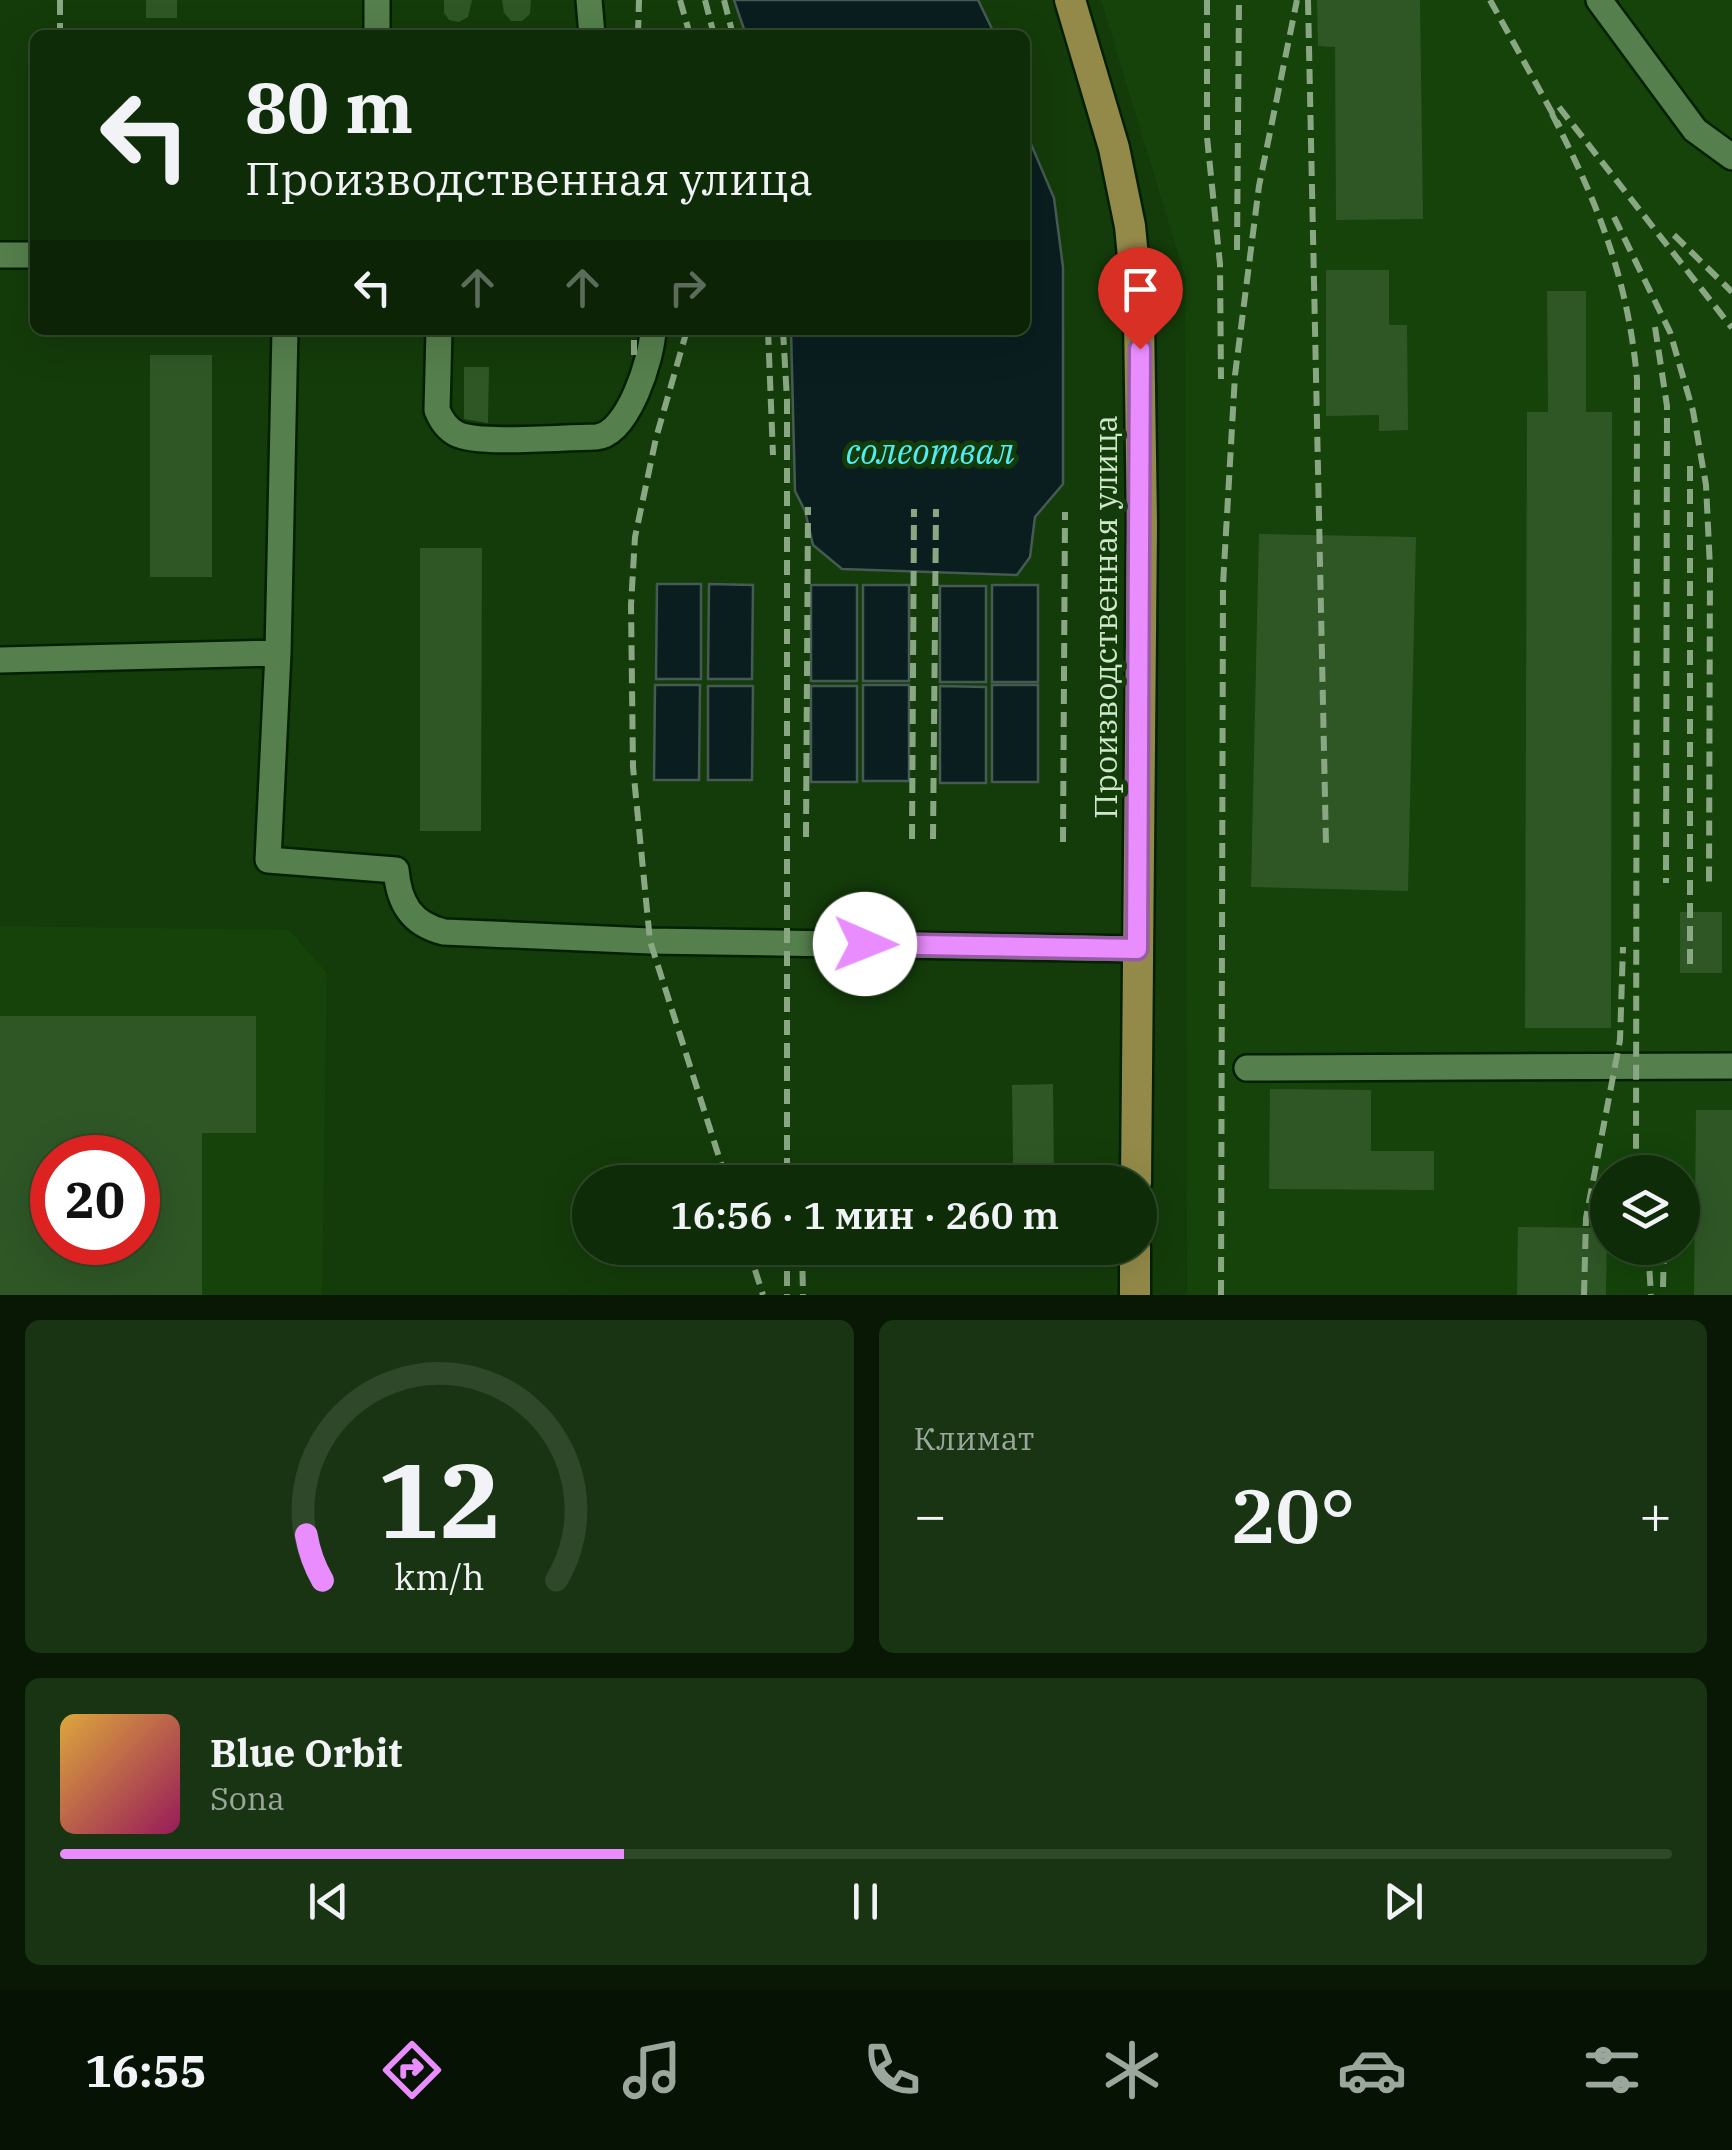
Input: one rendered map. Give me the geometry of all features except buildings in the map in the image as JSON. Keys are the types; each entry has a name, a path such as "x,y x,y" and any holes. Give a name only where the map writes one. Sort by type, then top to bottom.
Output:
{"main road":[{"name":"Производственная улица","path":"1070,0 1114,148 1130,226 1139,318 1142,524 1136,1165"},
{"path":"1135,1265 1135,1295"}],"lane":[{"path":"377,0 378,30"},
{"path":"589,0 592,30"},
{"path":"1599,0 1696,130 1732,157"},
{"path":"0,255 30,255"},
{"path":"285,335 278,653 268,860 396,870 398,894 406,908 429,928 650,941 1137,949"},
{"path":"439,335 437,410 456,434 478,438 596,437 612,433 625,416 647,362 652,335"},
{"path":"0,660 278,653"},
{"path":"1247,1068 1732,1066"}],"shaded area":[{"path":"1101,0 1732,0 1732,1295 1187,1295 1185,277"},
{"path":"0,926 289,930 327,973 322,1295 0,1295"}],"water":[{"path":"734,0 978,0 993,30 744,30"},
{"name":"солеотвал","path":"1030,142 1054,198 1063,267 1063,484 1035,517 1030,557 1017,575 842,569 813,545 805,511 795,491 791,335 1030,335"},
{"path":"657,584 701,584 701,679 656,679"},
{"path":"709,584 753,585 752,679 708,679"},
{"path":"811,585 857,585 857,681 811,681"},
{"path":"863,585 909,585 909,681 863,681"},
{"path":"992,585 1038,585 1038,682 992,682"},
{"path":"940,586 986,586 986,682 940,682"},
{"path":"655,685 700,685 699,780 654,780"},
{"path":"863,685 909,685 909,781 863,781"},
{"path":"992,685 1038,685 1038,782 992,782"},
{"path":"708,686 753,686 752,780 708,780"},
{"path":"811,686 857,686 857,782 811,782"},
{"path":"940,686 986,687 986,783 940,783"}],"railway":[{"path":"60,0 60,30"},
{"path":"638,30 639,0"},
{"path":"680,0 689,30"},
{"path":"705,0 713,30"},
{"path":"724,0 732,30"},
{"path":"1207,0 1207,137 1220,264 1221,379"},
{"path":"1237,250 1239,0"},
{"path":"1221,1295 1223,585 1235,375 1259,186 1297,0"},
{"path":"1308,0 1326,845"},
{"path":"1490,0 1560,127"},
{"path":"1559,107 1732,328"},
{"path":"1552,114 1608,242 1626,308 1637,379 1636,1155"},
{"path":"1614,217 1670,332 1693,411 1706,485 1710,568 1709,883"},
{"path":"1674,235 1732,292"},
{"path":"1655,327 1667,406 1666,883"},
{"path":"634,335 634,355"},
{"path":"686,335 656,438 635,537 631,605 633,767 650,941 722,1165"},
{"path":"768,335 773,455"},
{"path":"783,335 787,400 787,1165"},
{"path":"1690,459 1690,964"},
{"path":"806,837 808,507"},
{"path":"912,839 914,509"},
{"path":"933,839 936,509"},
{"path":"1063,842 1065,512"},
{"path":"1584,1295 1586,1218 1620,1040 1623,947"},
{"path":"753,1265 763,1295"},
{"path":"787,1265 787,1295"},
{"path":"802,1265 803,1295"},
{"path":"1649,1265 1651,1295"},
{"path":"1663,1287 1664,1265"}],"route":[{"path":"865,944 1137,949 1140,349"}]}
